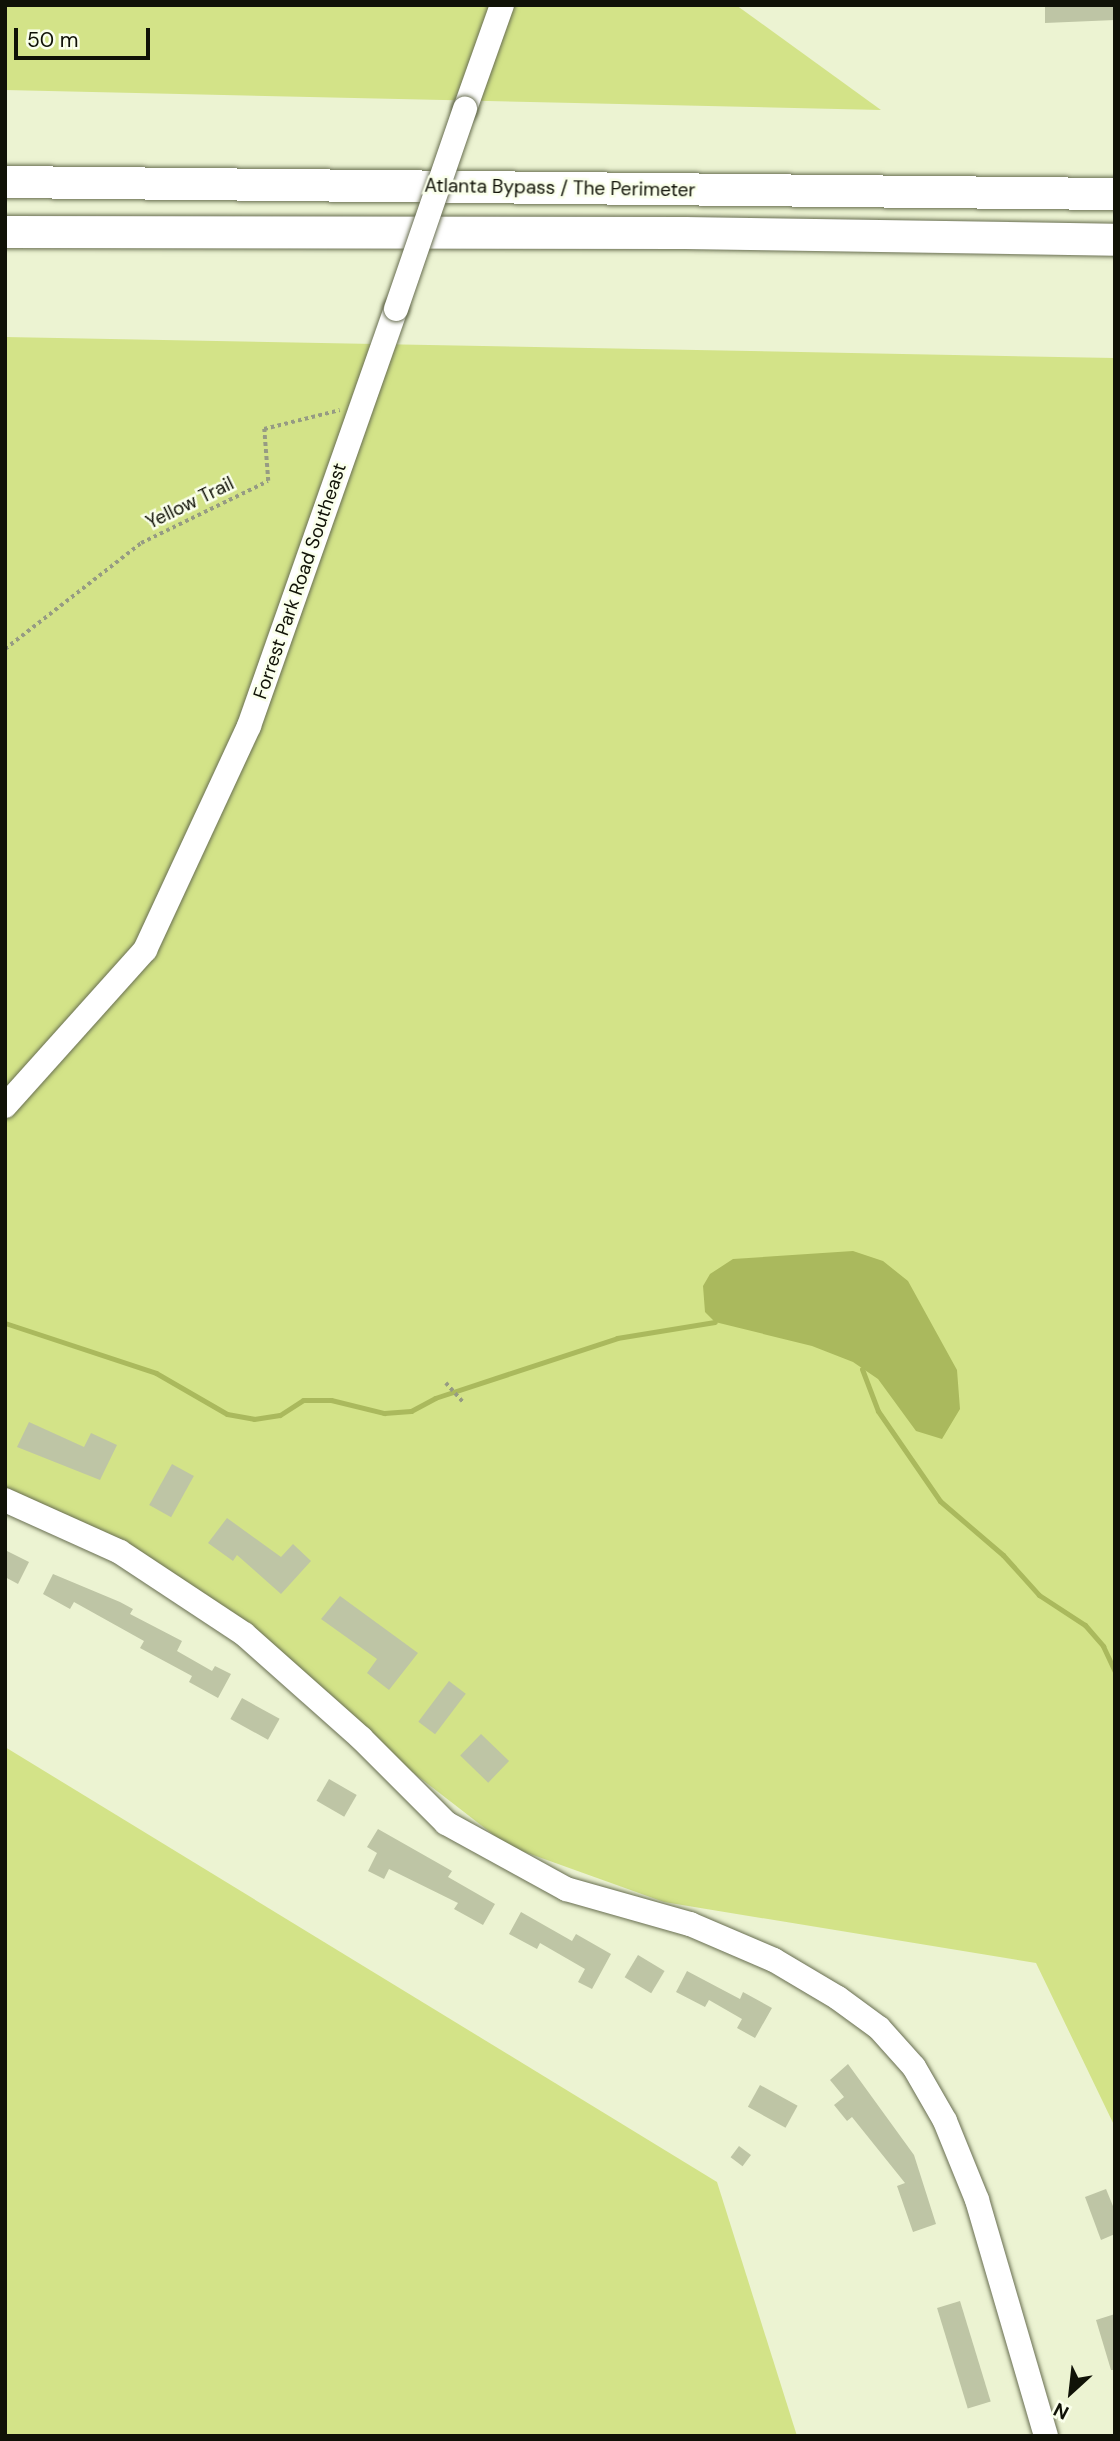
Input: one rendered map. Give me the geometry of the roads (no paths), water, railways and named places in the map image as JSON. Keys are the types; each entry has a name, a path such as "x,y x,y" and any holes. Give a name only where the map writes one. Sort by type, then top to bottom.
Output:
{"highway":[{"name":"Atlanta Bypass / The Perimeter","path":"5,182 1115,194"},
{"path":"5,232 685,233 1115,240"}],"street":[{"name":"Forrest Park Road Southeast","path":"5,1106 145,950 248,726 502,5"},
{"path":"5,1500 120,1552 244,1634 361,1738 446,1823 566,1889 690,1924 774,1960 838,1997 879,2028 914,2067 945,2121 977,2200 1046,2436"}],"waterway":[{"path":"5,1323 156,1373 227,1414 254,1419 280,1415 303,1400 331,1400 384,1413 411,1411 435,1398 617,1338 715,1322"},
{"path":"862,1369 878,1411 940,1501 1003,1555 1039,1595 1085,1625 1103,1646 1115,1672"}]}
